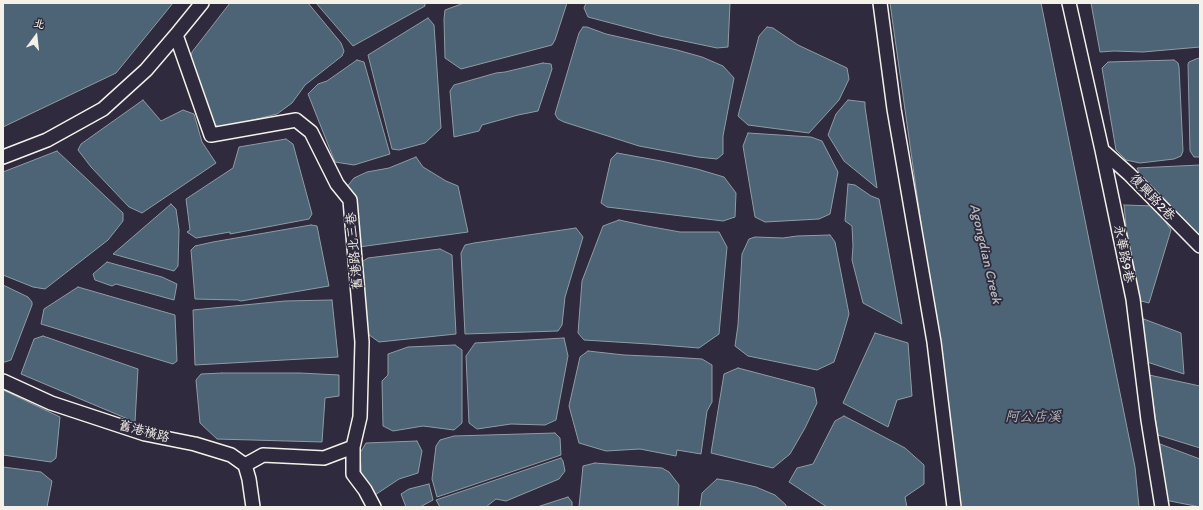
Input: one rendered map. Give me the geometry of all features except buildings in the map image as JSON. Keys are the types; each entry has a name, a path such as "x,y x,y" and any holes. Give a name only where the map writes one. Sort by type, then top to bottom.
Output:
{"street":[{"path":"3,158 47,140 103,109 146,70 202,3"},
{"path":"880,3 894,109 934,342 954,507"},
{"name":"永華路9巷","path":"1069,3 1133,299 1148,420 1162,507"},
{"name":"舊港路北三巷","path":"176,35 211,135 296,120 311,132 337,184 350,200 362,342 360,417 354,447 353,474 365,490 374,507"},
{"name":"復興路2巷","path":"1102,150 1129,174 1200,246"},
{"name":"舊港橫路","path":"3,381 51,403 145,434 195,444 231,455 245,465"},
{"path":"253,507 249,479 245,465 263,455 324,458 354,447"}],"water":[{"path":"3,3 173,3 116,73 3,127"},
{"path":"230,3 308,3 341,43 344,51 342,56 305,85 292,103 277,114 221,128 213,124 190,63 192,52"},
{"path":"316,3 425,3 425,6 353,46"},
{"path":"464,3 567,3 552,45 461,69 445,58 444,19 445,10"},
{"path":"586,3 730,3 728,47 717,48 660,36 588,17 584,8"},
{"name":"阿公店溪","path":"890,3 1041,3 1135,467 1139,507 957,507 935,323"},
{"path":"1091,3 1200,3 1200,47 1143,52 1100,52"},
{"path":"428,18 434,25 441,128 425,143 399,150 392,149 368,55"},
{"path":"583,27 606,34 677,50 702,57 723,66 734,78 723,136 723,154 717,159 639,146 558,119 555,114 579,33"},
{"path":"767,27 773,28 798,45 847,68 849,79 839,100 809,133 748,125 738,116 759,36"},
{"path":"1200,58 1200,157 1194,157 1190,151 1188,64 1189,62"},
{"path":"357,60 364,62 390,154 354,165 335,162 308,94 318,84 327,81"},
{"path":"1174,60 1178,63 1179,67 1183,151 1181,156 1174,159 1140,163 1126,160 1116,150 1102,68 1108,62"},
{"path":"543,63 551,64 552,69 538,111 482,125 479,131 454,137 450,91 454,85 496,73"},
{"path":"143,100 161,121 183,110 194,114 202,142 216,163 142,213 129,207 91,167 78,150 81,144"},
{"path":"848,100 865,102 877,188 844,161 828,135 836,114"},
{"path":"748,133 811,137 822,141 838,172 830,214 819,219 765,222 755,217 743,146"},
{"path":"286,139 293,144 312,214 309,219 230,234 230,232 196,238 187,232 190,230 186,199 233,168 239,147"},
{"path":"57,151 123,213 123,221 108,240 45,289 33,287 3,275 3,172"},
{"path":"617,153 697,169 724,177 736,193 735,217 723,221 607,207 601,203 611,159"},
{"path":"416,157 423,167 446,181 458,186 468,232 359,247 346,188 354,178 367,172 389,168"},
{"path":"1200,165 1200,241 1183,225 1171,207 1143,181 1137,168"},
{"path":"848,184 855,185 871,196 879,199 902,324 863,303 852,260 852,226 845,221"},
{"path":"171,204 176,209 179,230 178,266 174,271 113,254"},
{"path":"1124,205 1155,206 1171,230 1149,303 1133,299"},
{"path":"619,220 680,232 719,232 727,247 719,334 699,348 584,340 578,333 582,281 603,226"},
{"path":"311,225 317,226 329,286 241,301 195,299 191,250 195,246"},
{"path":"576,228 583,237 565,297 562,325 558,331 465,334 461,253 465,245"},
{"path":"830,235 835,242 849,314 834,362 817,370 748,356 735,346 738,325 742,254 749,239 755,237 783,238"},
{"path":"440,249 452,255 456,334 379,342 365,332 360,263 368,258"},
{"path":"107,262 162,277 177,284 174,300 116,284 112,286 95,280 93,274"},
{"path":"3,285 28,297 32,302 11,360 5,362 3,362"},
{"path":"78,287 175,315 177,361 173,364 41,324 44,309"},
{"path":"332,300 338,357 195,365 193,310 285,301"},
{"path":"1141,318 1181,333 1184,374 1147,362"},
{"path":"875,333 908,343 912,396 897,400 888,427 843,403"},
{"path":"43,336 138,369 135,422 21,374 34,339"},
{"path":"564,338 568,356 556,420 545,425 511,424 477,429 469,423 466,356 475,343"},
{"path":"455,345 462,350 462,423 454,430 423,426 393,431 383,426 382,381 388,375 388,354 408,347"},
{"path":"588,351 624,355 702,359 712,365 712,402 707,411 701,454 677,450 676,456 640,449 606,451 579,443 569,406 580,357"},
{"path":"738,368 814,388 817,403 805,428 790,454 773,468 711,453 724,374"},
{"path":"300,373 339,375 339,396 325,398 322,442 217,439 200,423 196,380 201,374"},
{"path":"1149,375 1200,386 1200,448 1158,435"},
{"path":"3,390 60,417 56,458 51,462 3,455"},
{"path":"844,416 905,448 924,465 924,484 905,497 907,507 827,507 789,482 797,468 813,464 835,421"},
{"path":"555,433 560,438 561,455 437,497 432,479 436,446 440,440 454,436"},
{"path":"417,441 422,451 418,473 399,479 375,495 362,482 360,453 366,443"},
{"path":"1160,444 1200,459 1200,507 1165,500"},
{"path":"561,458 565,471 559,479 506,501 496,499 486,507 440,507 436,500"},
{"path":"595,463 662,468 669,472 679,485 678,507 579,507 583,466"},
{"path":"3,467 41,472 52,481 47,507 3,507"},
{"path":"717,479 756,487 775,495 786,505 786,507 700,507 702,493"},
{"path":"429,484 433,500 420,507 406,507 401,494 409,489"},
{"path":"568,497 572,502 572,507 537,507"}],"water label":[{"name":"Agongdian Creek","path":"985,254"}]}
